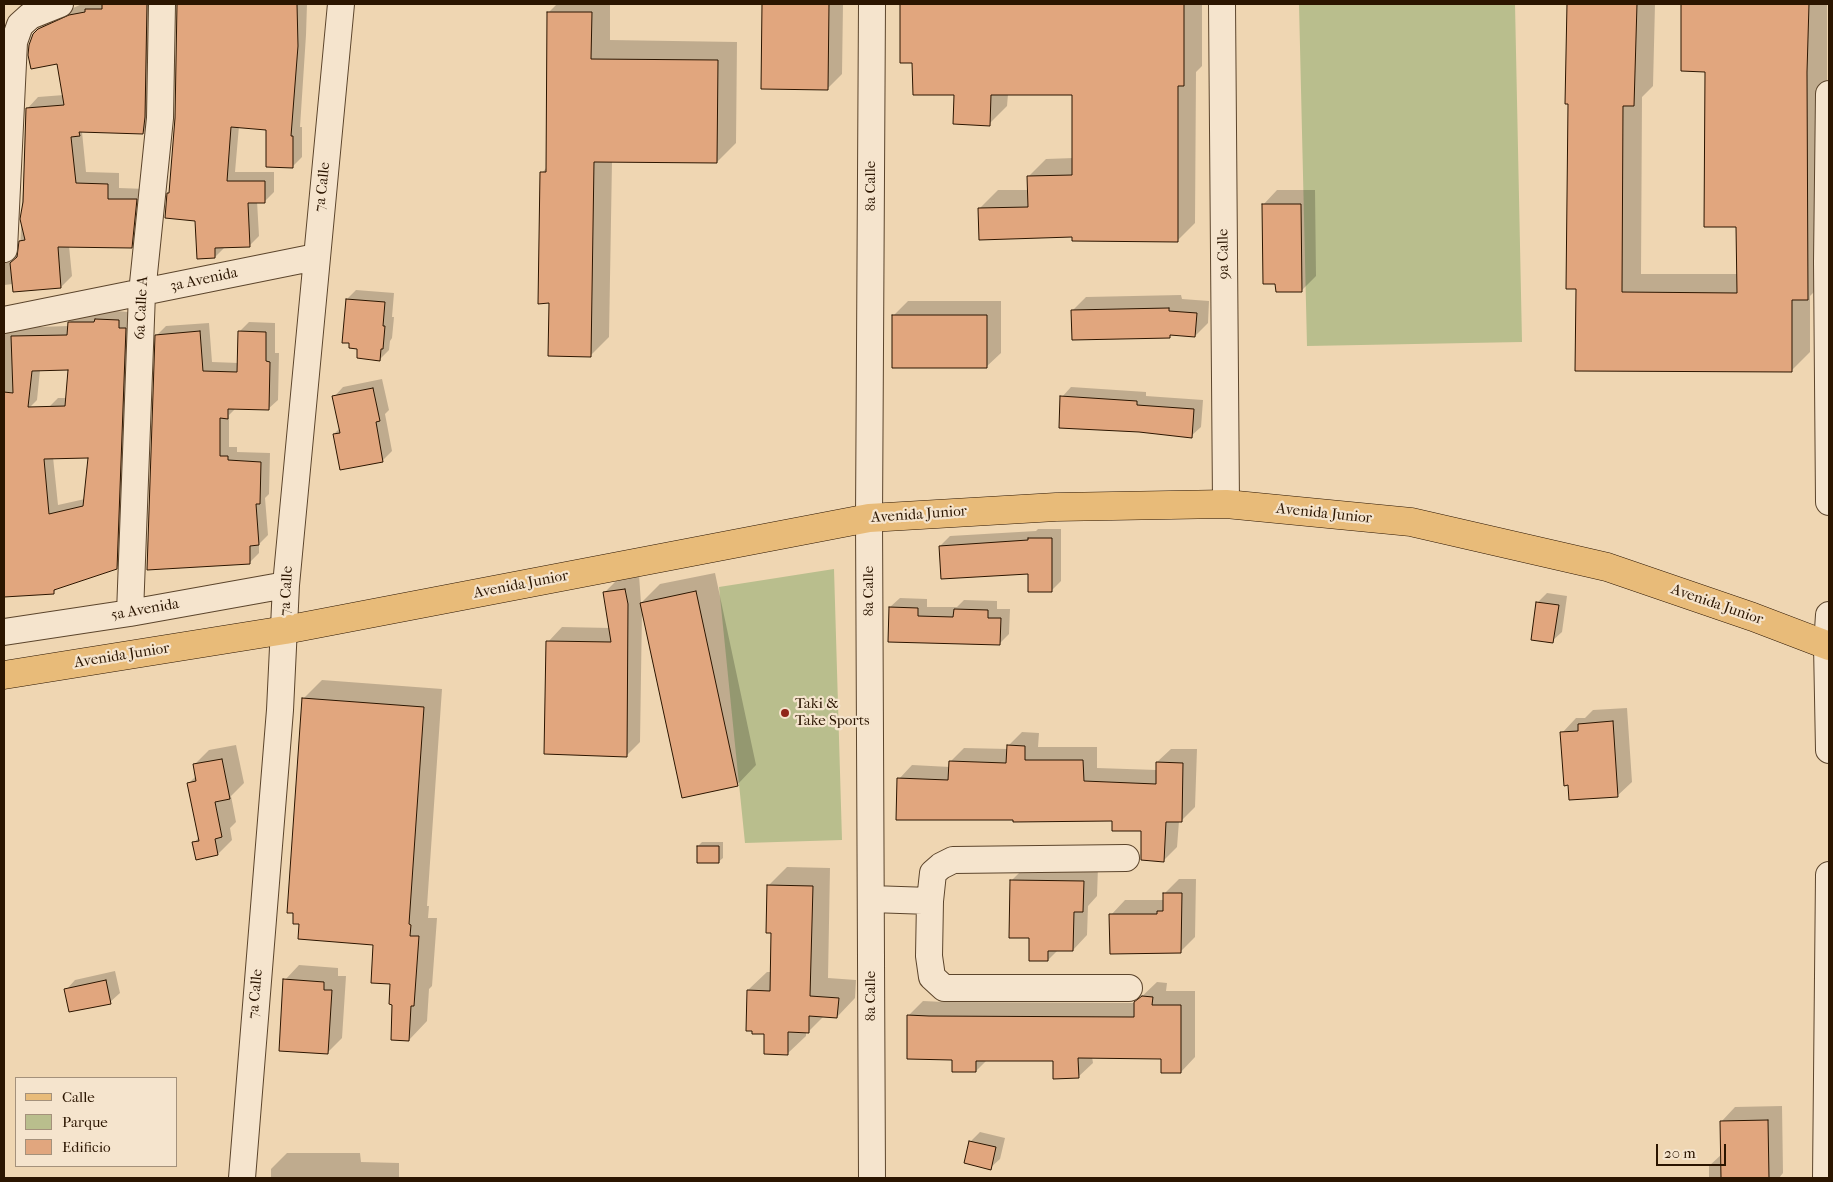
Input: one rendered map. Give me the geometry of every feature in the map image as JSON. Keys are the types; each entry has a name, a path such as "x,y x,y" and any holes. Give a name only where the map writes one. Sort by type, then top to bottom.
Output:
{"main road":[{"name":"Avenida Junior","path":"4,675 285,630 869,518 1056,506 1226,504 1410,522 1607,567 1828,646"}],"street":[{"path":"4,249 14,42 20,25 30,16 60,4"},
{"name":"6a Calle A","path":"130,613 142,293 160,118 162,4"},
{"name":"7a Calle","path":"242,1178 280,720 286,585 341,4"},
{"name":"8a Calle","path":"872,4 869,518 872,1178"},
{"name":"9a Calle","path":"1222,4 1226,504"},
{"path":"1829,94 1829,502"},
{"name":"3a Avenida","path":"4,320 316,257"},
{"name":"5a Avenida","path":"4,632 130,613 286,585"},
{"path":"1829,615 1829,750"},
{"path":"1126,858 954,860 941,866 933,873 930,901 929,956 932,976 944,988 1129,988"},
{"path":"1826,1178 1829,874"},
{"path":"871,899 930,901"}],"green space":[{"path":"1299,4 1515,4 1522,342 1307,346"},
{"name":"Taki & Take Sports","path":"834,569 842,840 745,843 719,587"}],"building":[{"path":"102,4 147,4 143,134 79,132 80,136 71,137 76,183 108,184 108,199 137,199 132,248 58,247 61,288 13,292 10,263 17,257 19,241 25,240 20,219 23,202 26,108 64,105 57,64 31,69 28,55 29,45 33,34 38,29 69,15 85,12 85,9 102,9"},
{"path":"177,4 297,4 298,46 291,136 293,136 293,168 266,167 266,130 231,127 227,181 265,181 265,203 248,203 250,247 215,248 215,258 197,259 195,221 165,218 175,118"},
{"path":"762,4 829,4 828,90 761,89"},
{"path":"900,4 1184,4 1184,86 1178,86 1178,242 1072,241 1072,237 979,240 978,208 1028,207 1027,176 1072,175 1072,95 991,95 990,126 953,124 954,95 913,95 912,63 900,63"},
{"path":"1567,4 1637,4 1634,106 1623,106 1622,292 1737,293 1736,227 1704,227 1705,72 1681,71 1681,4 1809,4 1807,72 1808,300 1792,300 1792,372 1575,371 1576,289 1566,289 1568,104 1565,104"},
{"path":"547,12 592,12 591,59 718,60 717,163 594,162 591,357 548,356 549,303 538,304 540,172 546,172"},
{"path":"1262,204 1301,204 1302,292 1276,292 1275,284 1263,284"},
{"path":"346,299 385,302 383,326 385,326 380,361 357,358 357,349 349,348 349,343 342,343"},
{"path":"1169,308 1169,311 1197,313 1195,337 1170,335 1170,338 1072,340 1071,310"},
{"path":"892,315 987,315 987,368 892,368"},
{"path":"95,319 119,320 119,328 126,328 117,569 54,590 54,594 4,597 4,392 13,393 11,336 67,335 68,322 94,322","holes":["68,370 65,406 28,407 32,371","88,458 83,506 49,514 44,459"]},
{"path":"200,331 203,371 237,372 238,331 266,332 266,361 270,362 269,410 228,409 228,419 220,418 220,456 228,456 228,460 261,462 260,504 256,504 259,545 250,546 250,564 147,570 155,335"},
{"path":"373,388 380,421 376,422 383,462 340,470 333,434 340,433 332,396"},
{"path":"1060,396 1137,401 1137,405 1194,409 1192,438 1139,432 1059,428"},
{"path":"1028,538 1052,538 1052,592 1028,592 1028,574 941,579 939,546 1028,540"},
{"path":"625,589 628,604 627,757 544,754 546,641 611,642 603,592"},
{"path":"696,591 738,786 682,798 640,603"},
{"path":"1536,602 1559,605 1553,643 1531,640"},
{"path":"889,607 918,608 918,616 953,617 954,609 988,610 988,618 1001,618 1000,645 888,642"},
{"path":"302,698 424,707 409,924 411,925 410,936 419,936 414,1006 411,1006 409,1041 391,1040 392,1005 389,1004 390,984 371,983 373,945 298,939 299,924 293,924 293,913 287,913"},
{"path":"1613,721 1618,797 1569,800 1568,785 1564,786 1560,732 1578,731 1578,724"},
{"path":"1007,745 1025,746 1025,760 1083,760 1084,781 1156,784 1156,762 1183,763 1182,822 1166,822 1164,862 1141,860 1141,831 1112,831 1112,821 896,820 897,778 948,780 949,761 1006,763"},
{"path":"222,759 230,799 215,802 222,837 215,839 218,855 196,860 192,842 199,841 187,783 196,781 193,764"},
{"path":"697,846 719,846 719,863 697,863"},
{"path":"1010,880 1084,881 1083,912 1074,912 1073,951 1048,951 1048,961 1029,961 1029,938 1009,938"},
{"path":"767,885 813,886 810,996 839,998 837,1018 809,1016 809,1033 788,1032 788,1055 764,1054 764,1034 752,1034 752,1031 746,1031 747,990 770,991 771,933 766,933"},
{"path":"1163,893 1182,893 1181,953 1110,954 1109,914 1157,914 1157,911 1163,911"},
{"path":"283,979 324,982 324,990 332,990 328,1054 279,1051"},
{"path":"106,980 111,1004 69,1012 64,989"},
{"path":"1142,996 1153,997 1152,1005 1181,1005 1181,1073 1161,1073 1161,1059 1078,1058 1079,1078 1053,1079 1053,1061 976,1061 976,1072 952,1072 952,1060 907,1059 907,1015 1134,1017 1134,1002"},
{"path":"1768,1120 1769,1178 1721,1178 1720,1121"},
{"path":"969,1141 996,1147 991,1170 964,1163"}],"place":[{"name":"Taki & Take Sports","path":"785,713"}]}
